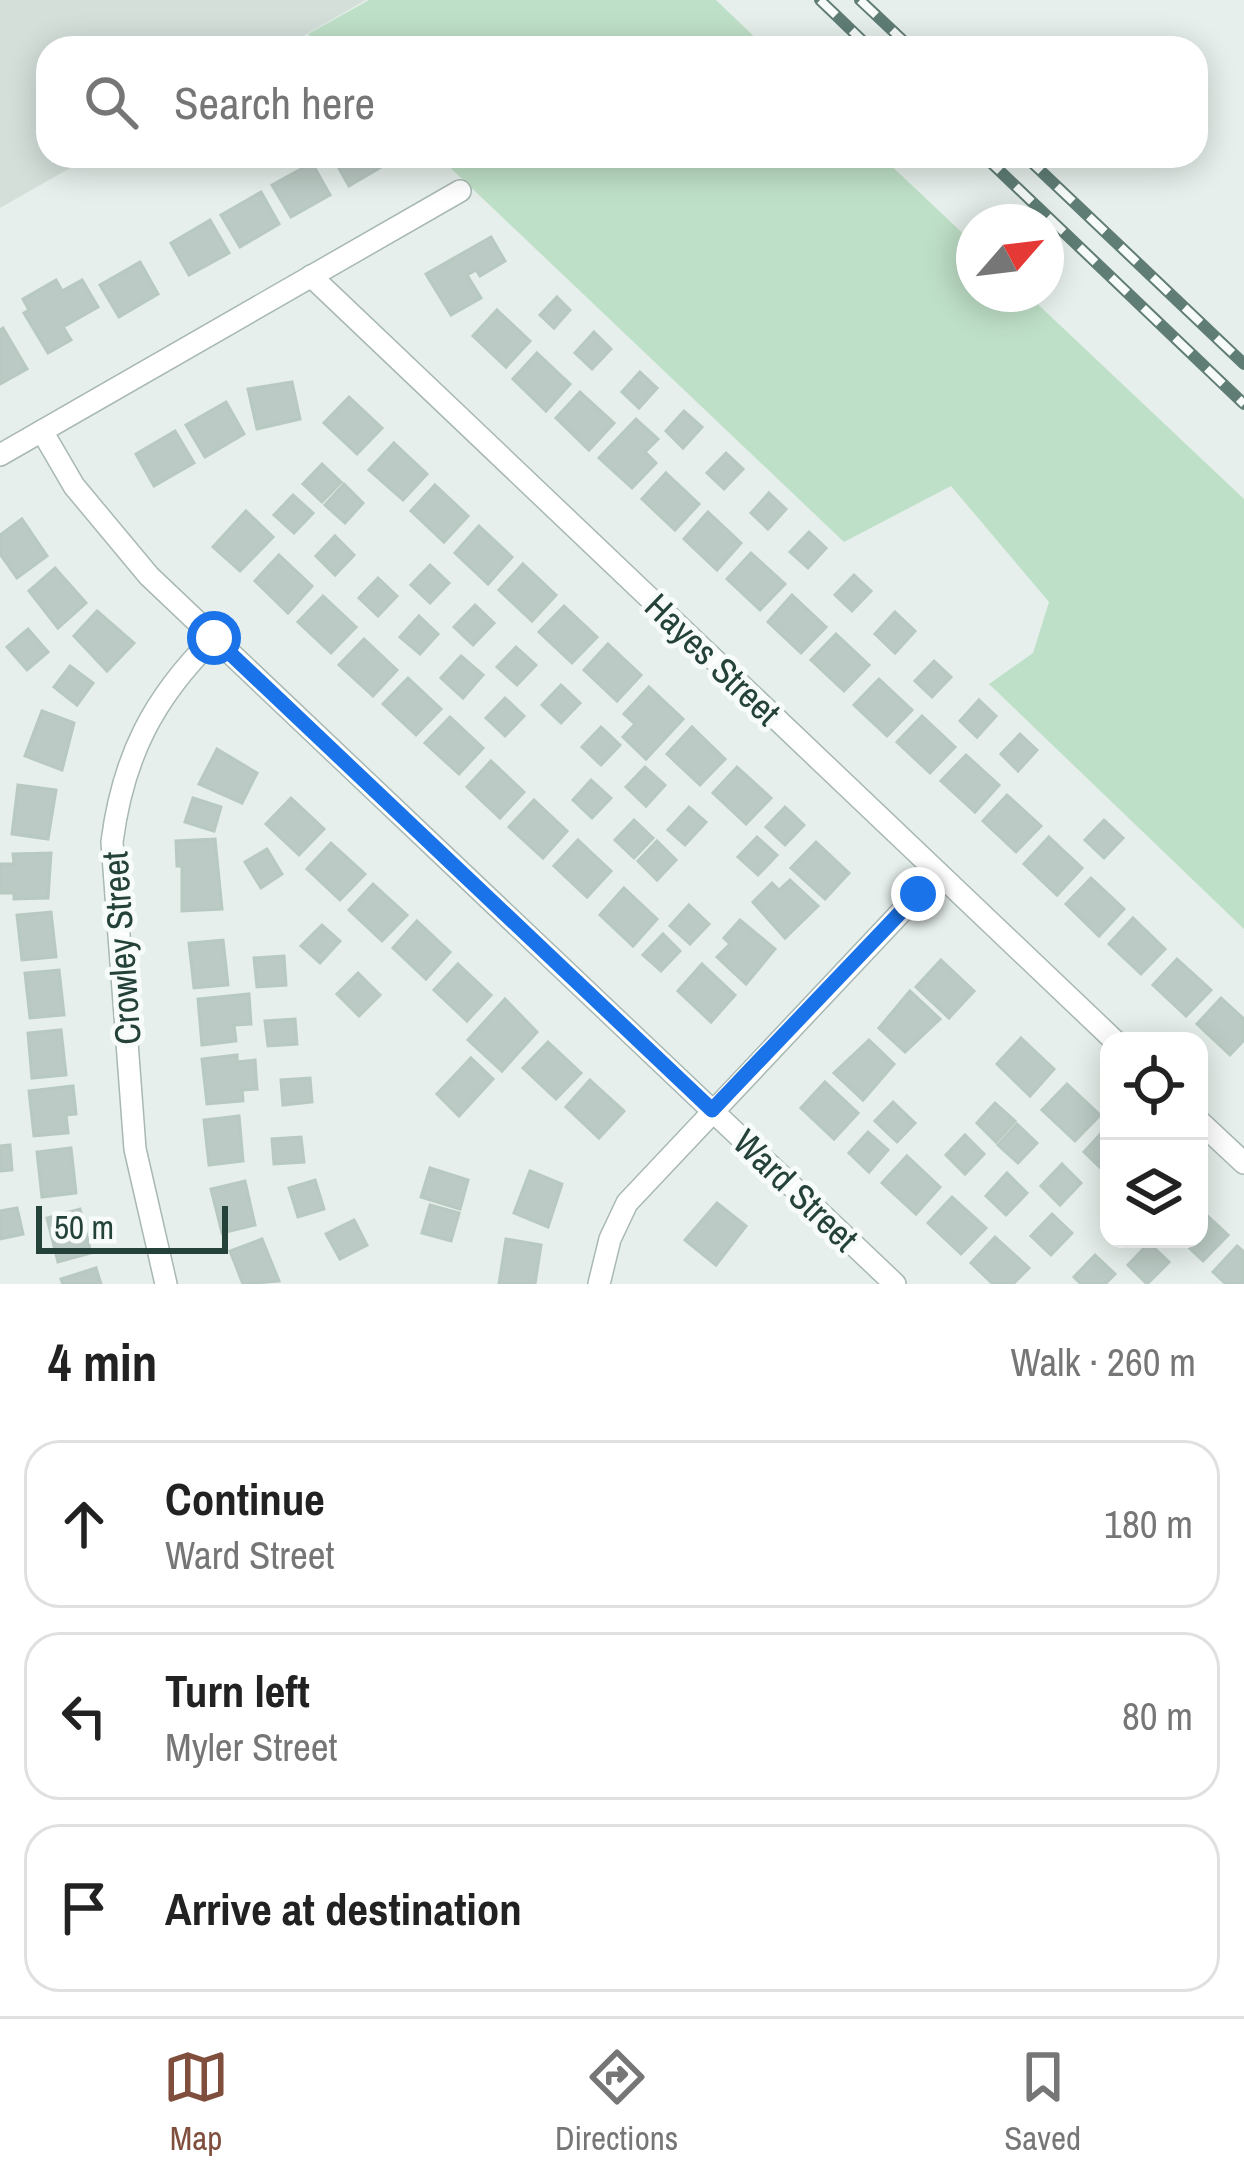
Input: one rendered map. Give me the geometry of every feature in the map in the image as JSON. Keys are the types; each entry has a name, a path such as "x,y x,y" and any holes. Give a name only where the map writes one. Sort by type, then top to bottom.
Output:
{"street":[{"path":"0,455 460,191"},
{"name":"Hayes Street","path":"311,276 1106,1032"},
{"name":"Ward Street","path":"42,431 113,538 895,1284"},
{"name":"Crowley Street","path":"166,1284 135,1149 112,842 126,767 148,716 181,670 214,638"},
{"path":"599,1284 610,1239 627,1203 938,873"},
{"path":"1208,1129 1244,1163"}],"shaded area":[{"path":"0,0 366,0 303,36 36,36 36,168 70,168 0,208"}],"green space":[{"path":"369,0 716,0 754,36 310,36"},
{"path":"451,168 894,168 956,227 956,312 1046,312 1244,499 1244,929 989,684 1033,653 1049,602 951,486 844,542"}],"building":[{"path":"303,168 315,168 330,195 291,217 272,185"},
{"path":"339,168 380,168 349,186"},
{"path":"261,192 279,224 240,247 221,215"},
{"path":"210,220 229,253 189,275 171,243"},
{"path":"491,237 505,261 480,276 476,270 467,275 481,298 451,315 426,274"},
{"path":"140,262 158,294 119,317 100,285"},
{"path":"56,280 62,291 82,280 98,307 63,327 71,340 48,353 24,313 29,310 23,299"},
{"path":"557,297 570,310 554,328 540,315"},
{"path":"497,310 530,341 506,367 473,336"},
{"path":"3,328 27,369 0,384 0,330"},
{"path":"594,332 611,349 592,369 575,353"},
{"path":"537,353 570,384 546,411 513,379"},
{"path":"640,372 657,388 639,408 622,392"},
{"path":"292,382 300,419 257,429 248,389"},
{"path":"580,392 614,423 589,450 556,418"},
{"path":"349,397 382,428 357,454 324,423"},
{"path":"226,402 244,434 205,457 186,425"},
{"path":"684,411 702,427 683,448 666,431"},
{"path":"636,419 658,439 645,452 656,463 632,488 599,458"},
{"path":"175,431 194,463 154,486 136,454"},
{"path":"394,443 427,474 403,500 369,470"},
{"path":"726,453 743,469 724,489 707,473"},
{"path":"322,464 341,482 322,502 303,484"},
{"path":"666,473 699,504 675,530 642,499"},
{"path":"344,484 363,503 345,523 325,505"},
{"path":"435,485 468,516 444,542 411,511"},
{"path":"769,493 786,509 768,529 751,513"},
{"path":"293,495 313,513 294,533 274,515"},
{"path":"246,511 273,537 240,571 213,547"},
{"path":"708,512 741,543 717,570 684,539"},
{"path":"22,519 47,556 17,578 0,554 0,535"},
{"path":"479,526 512,557 488,584 455,553"},
{"path":"809,532 826,548 808,568 790,552"},
{"path":"335,536 354,555 335,575 316,556"},
{"path":"751,553 785,584 760,610 727,579"},
{"path":"279,555 312,586 288,613 255,581"},
{"path":"523,564 556,595 532,621 499,590"},
{"path":"430,565 449,583 430,603 411,585"},
{"path":"55,568 86,603 58,628 29,591"},
{"path":"854,575 871,591 852,611 835,595"},
{"path":"378,578 397,596 378,616 359,598"},
{"path":"792,595 826,627 801,653 768,622"},
{"path":"323,596 356,627 331,653 298,622"},
{"path":"475,605 494,623 473,645 454,627"},
{"path":"564,606 597,637 572,663 539,632"},
{"path":"97,611 134,643 107,671 74,636"},
{"path":"895,612 915,631 895,653 875,634"},
{"path":"419,616 438,634 420,654 400,637"},
{"path":"28,629 48,652 27,670 7,647"},
{"path":"836,634 869,665 844,691 811,660"},
{"path":"364,639 397,670 373,696 339,665"},
{"path":"608,644 641,675 617,701 584,670"},
{"path":"516,647 536,665 517,685 497,667"},
{"path":"461,656 483,675 463,698 441,678"},
{"path":"934,661 951,677 932,697 915,681"},
{"path":"70,666 93,683 77,705 54,687"},
{"path":"408,678 441,709 416,735 383,704"},
{"path":"879,679 912,710 887,736 854,705"},
{"path":"561,685 580,703 561,723 542,705"},
{"path":"649,687 683,719 646,759 623,737 635,724 624,714"},
{"path":"505,698 524,716 505,736 486,718"},
{"path":"979,700 996,716 977,737 960,721"},
{"path":"42,711 74,723 62,770 25,756"},
{"path":"922,716 955,747 930,773 897,742"},
{"path":"450,717 483,748 459,774 425,743"},
{"path":"601,727 620,745 601,765 582,747"},
{"path":"692,727 725,759 700,785 667,754"},
{"path":"1020,734 1037,750 1018,771 1001,754"},
{"path":"217,749 257,773 242,803 199,784"},
{"path":"966,755 999,785 975,812 941,781"},
{"path":"491,761 524,792 500,818 467,787"},
{"path":"645,767 665,785 646,806 626,787"},
{"path":"737,767 771,798 746,824 713,793"},
{"path":"591,780 611,798 592,818 573,800"},
{"path":"18,785 56,790 48,839 12,834"},
{"path":"1007,795 1041,826 1016,852 983,821"},
{"path":"193,798 221,807 214,831 185,822"},
{"path":"291,798 324,829 299,855 266,824"},
{"path":"534,800 567,831 543,858 509,827"},
{"path":"689,807 706,822 685,845 668,830"},
{"path":"785,807 804,825 785,845 766,827"},
{"path":"634,820 653,838 634,858 615,840"},
{"path":"1104,820 1123,838 1104,858 1085,840"},
{"path":"757,837 777,855 758,875 738,857"},
{"path":"1049,837 1082,868 1057,895 1024,864"},
{"path":"215,839 222,909 182,911 182,866 177,866 176,841"},
{"path":"578,840 611,871 587,897 554,866"},
{"path":"657,841 676,860 657,880 638,861"},
{"path":"816,842 849,873 825,899 791,868"},
{"path":"331,843 365,874 340,900 307,869"},
{"path":"267,849 282,874 261,888 245,862"},
{"path":"51,853 48,898 14,899 14,893 0,893 0,864 14,864 13,854"},
{"path":"1091,878 1124,909 1099,936 1066,904"},
{"path":"790,880 818,906 785,938 753,902 772,883 779,890"},
{"path":"373,884 407,915 382,941 349,910"},
{"path":"624,888 657,919 633,946 600,915"},
{"path":"689,905 709,924 690,944 670,926"},
{"path":"51,912 56,957 22,960 17,915"},
{"path":"1133,918 1165,949 1141,974 1109,944"},
{"path":"740,920 775,949 746,984 717,957 730,944 724,938"},
{"path":"417,921 450,952 426,979 393,948"},
{"path":"322,925 340,941 320,963 301,946"},
{"path":"663,934 680,951 661,971 643,955"},
{"path":"223,940 228,985 194,988 189,943"},
{"path":"284,956 286,985 257,987 254,958"},
{"path":"1177,959 1211,990 1186,1016 1153,985"},
{"path":"941,960 974,991 949,1018 916,987"},
{"path":"458,964 491,995 467,1021 434,990"},
{"path":"702,964 735,995 711,1022 678,991"},
{"path":"59,970 64,1015 30,1018 25,973"},
{"path":"358,973 380,995 359,1016 337,994"},
{"path":"910,991 940,1019 905,1052 879,1028"},
{"path":"249,994 251,1024 234,1025 236,1041 202,1045 198,999"},
{"path":"1221,998 1244,1019 1244,1040 1230,1055 1197,1024"},
{"path":"505,999 537,1032 502,1071 468,1040"},
{"path":"295,1019 297,1044 268,1046 265,1021"},
{"path":"61,1030 66,1075 32,1078 28,1033"},
{"path":"1021,1038 1054,1069 1030,1096 997,1064"},
{"path":"869,1040 894,1064 863,1100 834,1073"},
{"path":"548,1042 581,1073 556,1099 523,1068"},
{"path":"237,1055 237,1062 255,1060 257,1089 242,1090 243,1101 207,1104 202,1059"},
{"path":"471,1058 493,1079 459,1116 437,1094"},
{"path":"310,1078 312,1102 283,1105 281,1080"},
{"path":"590,1080 624,1111 599,1138 566,1107"},
{"path":"825,1082 858,1113 834,1139 801,1108"},
{"path":"1067,1084 1100,1115 1075,1141 1042,1110"},
{"path":"73,1086 76,1114 66,1115 68,1133 34,1136 29,1091"},
{"path":"893,1102 915,1123 897,1142 875,1121"},
{"path":"995,1103 1015,1121 996,1142 977,1123"},
{"path":"239,1116 243,1161 209,1165 204,1120"},
{"path":"1017,1124 1037,1143 1018,1163 998,1145"},
{"path":"868,1132 888,1150 869,1172 849,1153"},
{"path":"965,1135 984,1154 965,1174 946,1155"},
{"path":"1100,1135 1100,1167 1084,1152"},
{"path":"301,1137 304,1162 274,1164 272,1139"},
{"path":"10,1145 12,1170 0,1171 0,1146"},
{"path":"71,1148 76,1193 42,1197 37,1152"},
{"path":"907,1156 940,1187 916,1214 882,1183"},
{"path":"1062,1164 1081,1183 1060,1205 1041,1186"},
{"path":"430,1168 468,1180 460,1209 421,1197"},
{"path":"530,1171 562,1184 548,1227 514,1213"},
{"path":"1007,1173 1027,1193 1006,1215 986,1196"},
{"path":"315,1180 324,1209 298,1217 289,1188"},
{"path":"245,1181 255,1225 222,1233 211,1189"},
{"path":"952,1197 986,1228 961,1254 928,1223"},
{"path":"717,1203 746,1226 716,1265 685,1240"},
{"path":"430,1205 459,1213 451,1241 422,1233"},
{"path":"17,1208 23,1234 0,1239 0,1211"},
{"path":"80,1209 91,1253 58,1262 47,1218"},
{"path":"1052,1214 1072,1233 1051,1255 1031,1236"},
{"path":"1208,1216 1228,1235 1203,1261 1189,1248 1208,1248"},
{"path":"354,1220 367,1245 340,1259 326,1234"},
{"path":"995,1237 1029,1268 1013,1284 993,1284 971,1263"},
{"path":"262,1239 279,1281 243,1284 230,1251"},
{"path":"506,1239 541,1245 535,1284 499,1284"},
{"path":"1237,1246 1244,1252 1244,1284 1226,1284 1213,1272"},
{"path":"1144,1248 1154,1248 1169,1262 1147,1284 1128,1265"},
{"path":"1095,1255 1115,1274 1105,1284 1081,1284 1074,1277"},
{"path":"96,1268 101,1284 63,1284 61,1279"}],"railway":[{"path":"820,0 858,36"},
{"path":"860,0 898,36"},
{"path":"997,168 1244,404"},
{"path":"1038,168 1244,364"}],"route":[{"path":"214,638 712,1110 918,894"}]}
